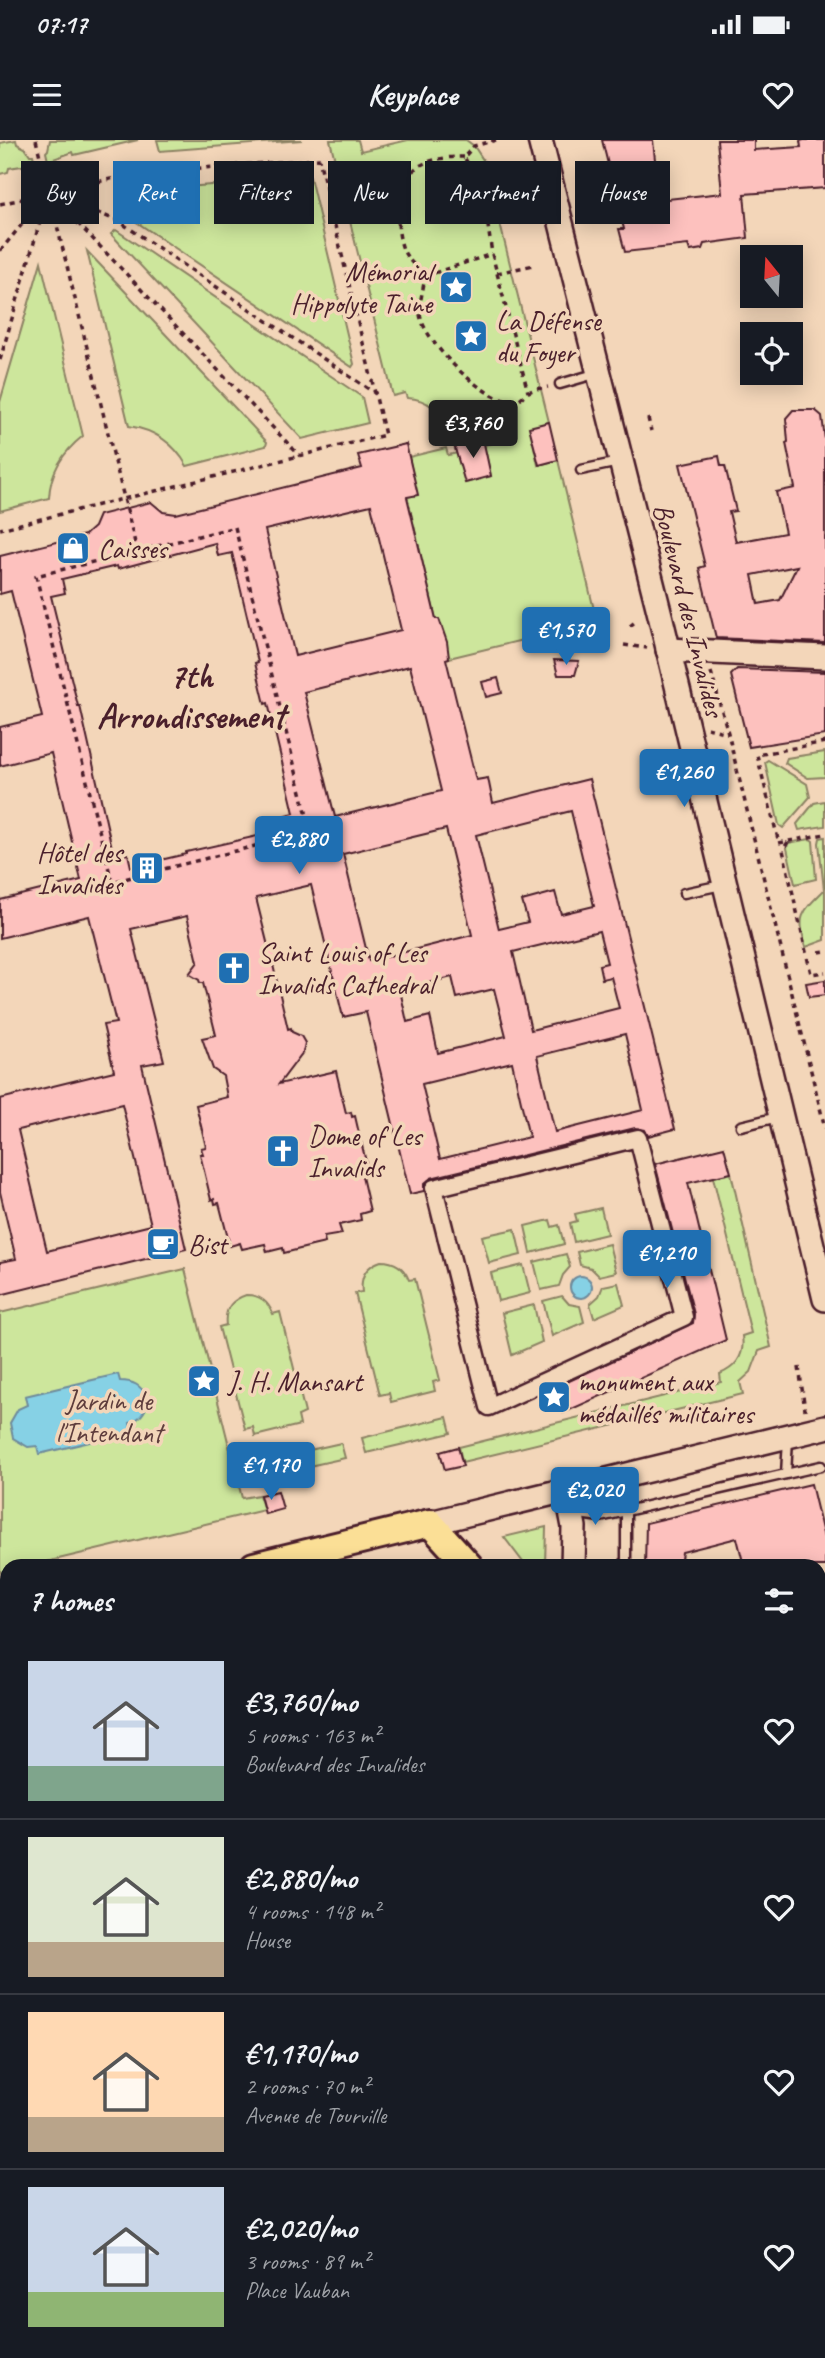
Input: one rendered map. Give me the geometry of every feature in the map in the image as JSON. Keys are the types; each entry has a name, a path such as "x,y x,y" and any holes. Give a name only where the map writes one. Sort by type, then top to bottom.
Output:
{"main road":[{"name":"Boulevard des Invalides","path":"540,140 622,461 825,1299"},
{"path":"668,650 825,657"},
{"path":"309,1559 333,1556 430,1523 569,1501 825,1427"},
{"path":"569,1501 573,1559"},
{"path":"430,1523 463,1559"}],"street":[{"path":"638,1138 684,1317 489,1407 434,1188 638,1138"}],"lane":[{"path":"561,384 600,373"},
{"path":"581,470 622,461"},
{"path":"684,893 725,885"},
{"path":"741,1126 781,1117"},
{"path":"786,1474 789,1436"},
{"path":"569,1501 600,1517 821,1466"},
{"path":"626,1512 626,1559"}],"path":[{"path":"36,140 41,161"},
{"path":"496,140 474,146 464,157 440,157 424,162 406,179 400,192 398,228 404,253 425,276 420,315 452,363 497,398 513,401 528,392 561,384"},
{"path":"464,157 484,198 492,254 528,392"},
{"path":"0,530 386,435 319,159 137,173 99,181"},
{"path":"0,204 21,199"},
{"path":"99,213 120,222 377,395"},
{"path":"0,251 22,224"},
{"path":"0,360 39,224"},
{"path":"56,224 137,551"},
{"path":"79,224 300,456"},
{"path":"425,276 492,254"},
{"path":"497,273 534,265"},
{"path":"648,418 651,432"},
{"path":"235,527 311,832 112,882 36,576 137,551 235,527"},
{"path":"630,626 636,621"},
{"name":"Boulevard des Invalides","path":"728,733 825,1128"},
{"path":"825,742 757,755 779,844 825,834"},
{"path":"788,842 783,850 811,974 825,972"},
{"path":"819,952 825,951"},
{"path":"799,1367 806,1413"}],"green space":[{"path":"16,140 17,144 33,155 34,161 21,161 21,166 9,168 8,172 0,174 0,143"},
{"path":"50,140 138,140 74,155 73,152 48,161"},
{"path":"157,140 302,140 160,151"},
{"path":"330,140 358,140 361,151 408,140 466,140 474,146 484,161 425,161 425,224 500,224 549,422 530,428 538,465 558,460 597,622 449,658 440,621 436,619 407,497 417,495 409,457 446,448 448,455 467,451 466,483 491,476 484,445 493,443 492,437 457,445 453,430 448,430 433,407 407,398 405,393 393,396 351,224 411,224 411,161 335,161"},
{"path":"214,185 214,224 314,224 314,194 354,364 352,367 139,224 200,224 200,186"},
{"path":"116,230 362,397 368,423 302,439 111,234"},
{"path":"87,251 267,442 266,446 187,466 163,439 129,426"},
{"path":"41,262 83,436 59,463 49,498 0,511 0,402"},
{"path":"825,752 825,777 808,778 785,763 787,758"},
{"path":"768,760 807,784 810,797 783,828 779,825 765,762"},
{"path":"825,801 825,826 799,830 797,824 814,803"},
{"path":"825,837 825,940 806,947 801,928 803,915 824,890 819,843 820,838"},
{"path":"810,839 813,841 816,879 795,884 788,843"},
{"path":"731,1173 771,1347 759,1351 751,1372 740,1382 743,1394 462,1462 459,1447 721,1382 720,1374 731,1368 741,1355 742,1336 751,1333 713,1177"},
{"path":"601,1208 607,1234 574,1242 570,1223 577,1221 575,1214"},
{"path":"550,1220 552,1227 559,1225 564,1244 531,1253 525,1226"},
{"path":"515,1229 521,1255 489,1263 482,1236"},
{"path":"609,1244 616,1272 599,1276 591,1268 580,1265 577,1252"},
{"path":"566,1254 570,1267 559,1286 541,1290 534,1262"},
{"path":"381,1261 395,1264 402,1268 409,1280 415,1279 440,1380 433,1382 435,1391 391,1402 389,1393 380,1395 355,1293 362,1292 363,1277 368,1269"},
{"path":"523,1265 530,1293 498,1301 491,1273"},
{"name":"Jardin de l'Intendant","path":"185,1269 242,1498 259,1495 264,1510 58,1559 0,1559 0,1313"},
{"path":"618,1283 624,1305 594,1318 590,1304 599,1296 603,1286"},
{"path":"246,1295 263,1300 273,1314 280,1312 305,1413 298,1416 300,1425 255,1436 253,1427 245,1429 219,1327 226,1325 227,1310 236,1300"},
{"path":"562,1296 569,1304 580,1306 584,1322 552,1336 543,1301"},
{"path":"534,1305 542,1342 512,1355 502,1313"},
{"path":"447,1417 451,1433 366,1453 362,1438"},
{"path":"341,1443 345,1458 260,1477 256,1462"},
{"path":"546,1527 545,1559 521,1559 504,1537"}],"water":[{"path":"581,1276 589,1279 592,1287 589,1295 581,1298 573,1295 570,1287 573,1279"},
{"path":"118,1374 120,1381 136,1385 147,1397 143,1413 130,1423 132,1432 39,1454 37,1446 28,1447 13,1438 10,1423 18,1409 27,1405 25,1396"}],"building":[{"path":"602,140 653,140 655,161 607,161"},
{"path":"717,140 754,140 754,150 801,147 800,141 825,140 825,188 744,194 748,238 704,244 702,249 690,251 688,245 625,252 619,229 624,229 623,224 670,224 670,199 722,193"},
{"path":"793,410 815,410 822,416 825,440 825,643 716,638 699,568 705,566 680,464 719,456 721,466 725,466 736,511 729,512 736,542 785,533 776,492 795,488 786,443 786,418","holes":["797,566 780,600 758,604 752,575"]},
{"path":"549,422 558,460 539,465 529,427"},
{"path":"483,439 491,476 465,483 454,445"},
{"name":"Hôtel des Invalides","path":"406,444 418,495 407,497 436,619 439,619 447,642 449,658 446,659 476,780 488,778 493,803 589,779 675,1129 648,1136 645,1130 635,1128 431,1178 424,1184 424,1191 410,1194 366,1012 343,1017 311,885 256,898 268,946 281,953 273,965 288,1029 291,1028 292,1032 301,1036 305,1043 303,1052 279,1084 336,1071 346,1113 351,1112 352,1117 355,1116 366,1162 363,1162 364,1167 360,1168 370,1211 360,1214 361,1220 339,1225 342,1234 324,1237 325,1243 284,1253 283,1248 267,1252 265,1244 242,1249 240,1243 230,1246 219,1203 215,1204 214,1199 211,1200 200,1154 203,1154 201,1148 206,1147 196,1105 227,1097 223,1076 213,1069 202,1038 216,1035 203,983 189,974 198,962 187,916 131,929 164,1061 142,1065 186,1249 0,1295 0,1262 16,1259 0,1192 0,1099 114,1071 103,1025 116,1023 89,916 0,938 0,900 81,880 51,753 0,766 0,727 42,717 11,591 0,594 0,556 85,535 94,527 99,515 151,502 163,512 176,514 362,468 358,455","holes":["371,505 401,630 295,656 265,530","215,543 218,556 232,553 258,662 255,663 265,704 268,703 294,813 280,817 284,830 131,867 128,854 114,857 80,706 51,596 65,593 62,579 117,566 118,569","410,666 441,791 335,817 304,692","571,811 594,906 561,914 555,892 522,901 528,922 499,929 476,835","446,829 472,935 369,961 343,854","599,931 607,963 599,965 602,979 611,977 619,1008 531,1030 513,952","452,977 457,998 494,989 506,1036 438,1053 430,1016 407,1022 400,990","625,1034 643,1110 555,1132 537,1056","512,1062 529,1137 440,1159 422,1084","122,1104 151,1225 47,1251 18,1130"]},
{"path":"554,660 579,661 575,675 558,675"},
{"path":"737,669 825,672 825,735 749,747 731,675"},
{"path":"498,678 502,693 486,697 482,682"},
{"path":"825,980 825,995 809,997 806,983"},
{"path":"724,1147 731,1173 688,1183 726,1340 563,1413 552,1389 693,1323 694,1314 655,1164"},
{"path":"458,1447 463,1466 445,1470 440,1452"},
{"path":"811,1484 825,1542 825,1559 742,1559 737,1538 682,1552 681,1559 645,1559 646,1523"},
{"path":"278,1491 283,1509 265,1514 260,1495"}],"place":[{"name":"Mémorial Hippolyte Taine","path":"456,287"},
{"name":"La Défense du Foyer","path":"471,336"},
{"name":"Caisses","path":"73,548"},
{"name":"Hôtel des Invalides","path":"147,868"},
{"name":"Saint Louis of Les Invalids Cathedral","path":"234,968"},
{"name":"Dome of Les Invalids","path":"283,1151"},
{"name":"Bist","path":"163,1244"},
{"name":"J. H. Mansart","path":"204,1381"},
{"name":"monument aux médaillés militaires","path":"554,1397"}],"district":[{"name":"7th Arrondissement","path":"191,696"}]}
